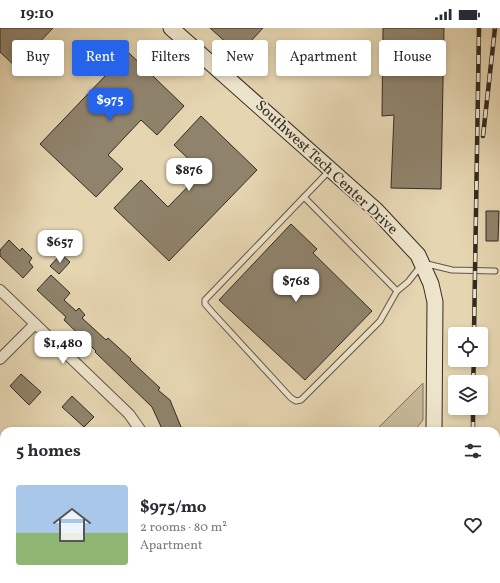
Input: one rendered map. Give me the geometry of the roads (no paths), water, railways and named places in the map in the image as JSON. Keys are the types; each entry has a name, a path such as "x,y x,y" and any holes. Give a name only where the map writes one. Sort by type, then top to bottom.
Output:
{"street":[{"name":"Southwest Tech Center Drive","path":"171,28 376,210 418,255 423,263 433,290 435,302 434,427"},
{"path":"0,290 129,414 138,427"},
{"path":"0,359 35,324"}],"lane":[{"path":"330,169 205,300 205,304 212,312 291,398 296,401 301,400 380,321 397,291 408,282 423,263 452,270 495,271"},
{"path":"304,197 397,291"}],"railway":[{"path":"474,327 479,28"},
{"path":"483,136 495,28"},
{"path":"473,375 474,367"},
{"path":"473,415 473,427"}]}
